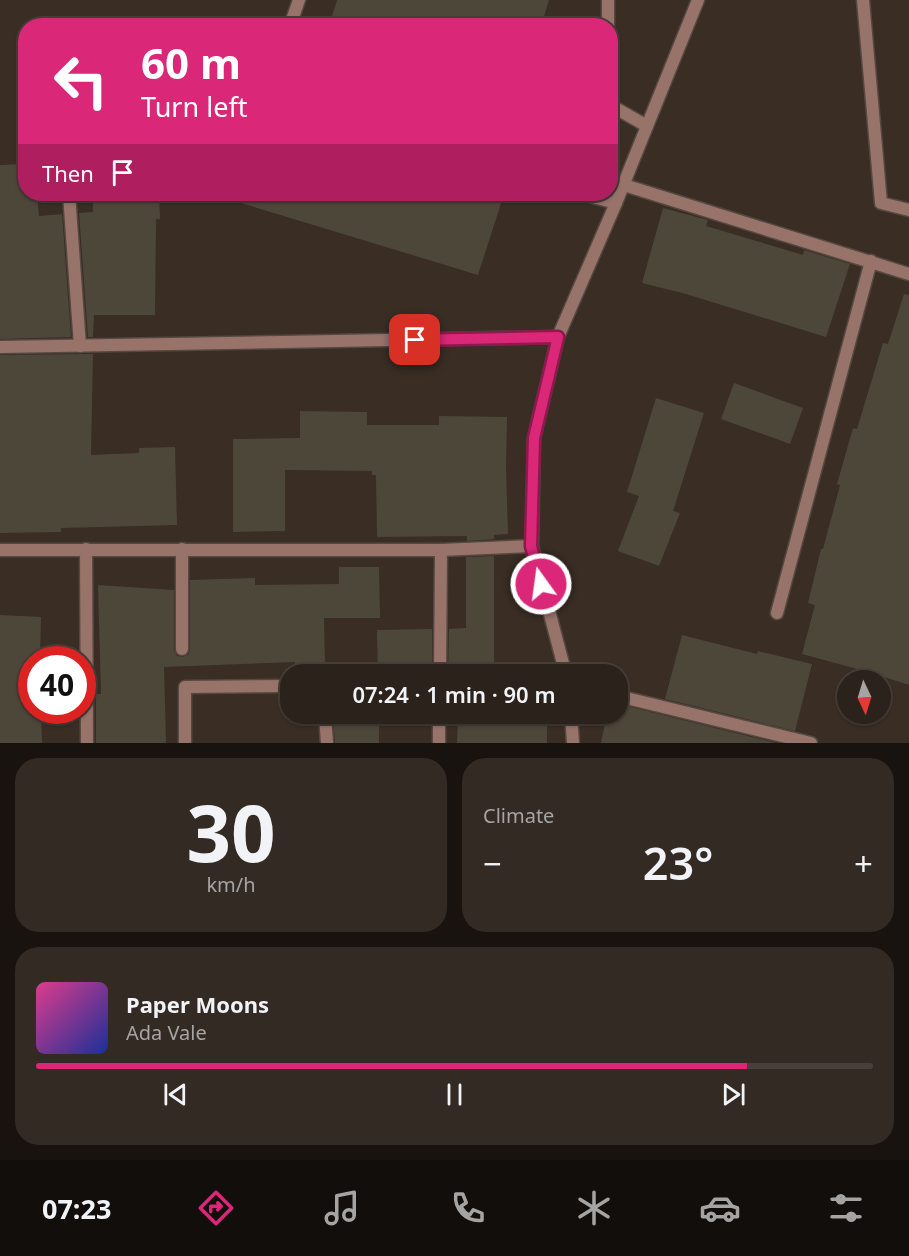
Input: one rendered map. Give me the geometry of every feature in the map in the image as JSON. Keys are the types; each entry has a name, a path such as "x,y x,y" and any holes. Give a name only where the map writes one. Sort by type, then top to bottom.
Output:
{"street":[{"path":"293,18 299,0"},
{"path":"608,0 608,18"},
{"path":"618,198 698,0"},
{"path":"863,0 881,203 909,210"},
{"path":"618,110 647,126"},
{"path":"624,184 909,274"},
{"path":"70,201 80,346"},
{"path":"563,664 531,546 534,438 558,337 616,203 608,201"},
{"path":"777,613 871,261"},
{"path":"0,347 558,337"},
{"path":"0,550 441,550 531,546"},
{"path":"86,549 87,743"},
{"path":"182,549 182,648"},
{"path":"440,664 441,550"},
{"path":"184,743 185,687 280,686"},
{"path":"628,698 811,743"},
{"path":"326,724 327,743"},
{"path":"439,724 439,743"},
{"path":"572,724 573,743"}],"building":[{"path":"337,0 549,0 543,18 331,18"},
{"path":"18,164 18,201 38,201 39,216 62,214 71,337 0,339 0,165"},
{"path":"93,201 159,201 160,219 156,219 155,315 94,315 93,337 88,337 79,213 93,212"},
{"path":"235,201 502,201 478,275"},
{"path":"663,208 708,220 706,226 803,255 804,250 850,264 826,337 686,294 642,283"},
{"path":"904,294 909,295 909,685 891,679 891,670 861,670 802,654 815,605 808,603 840,485 837,484 853,428 857,429 883,343 888,344"},
{"path":"93,354 91,455 139,453 139,448 175,447 177,525 61,528 61,532 0,533 0,355"},
{"path":"734,383 803,408 790,444 721,419"},
{"path":"656,398 704,413 673,511 680,513 659,566 618,551 639,496 627,492"},
{"path":"300,411 367,412 367,425 439,425 439,416 507,417 508,534 494,535 494,539 467,541 467,536 377,537 376,475 372,475 372,471 285,470 285,531 233,532 233,439 300,438"},
{"path":"494,556 494,664 448,664 449,629 466,628 466,557"},
{"path":"339,567 379,567 380,618 324,618 325,664 295,664 295,662 164,667 166,743 96,743 96,694 101,694 98,585 174,590 174,650 177,656 183,657 189,654 190,649 190,580 255,578 255,585 339,584"},
{"path":"0,615 41,617 40,646 18,646 18,724 41,724 42,743 0,743"},
{"path":"432,629 432,664 378,664 377,630"},
{"path":"682,635 757,654 758,651 812,664 795,731 665,699"},
{"path":"628,706 776,743 601,743 605,724 628,724"},
{"path":"334,724 379,724 379,743 335,743"},
{"path":"458,724 547,724 547,743 457,743"}],"route":[{"path":"415,340 558,337 534,438 531,546 541,584"}]}
